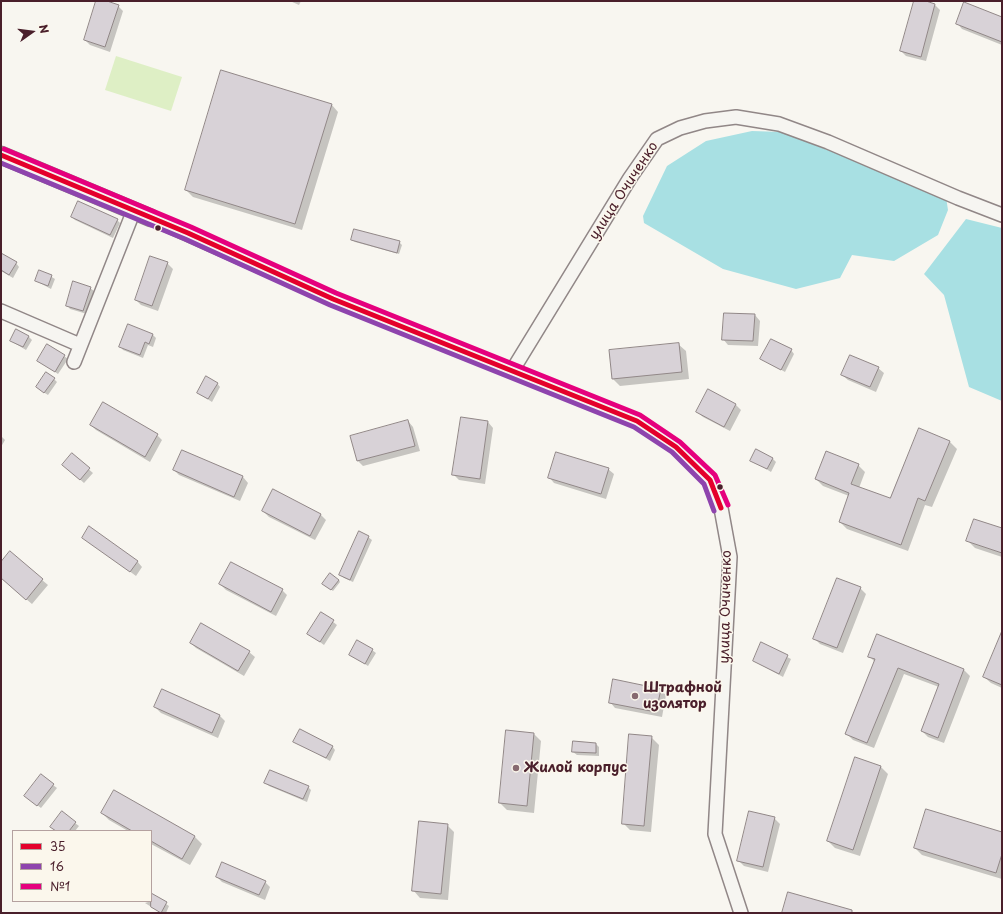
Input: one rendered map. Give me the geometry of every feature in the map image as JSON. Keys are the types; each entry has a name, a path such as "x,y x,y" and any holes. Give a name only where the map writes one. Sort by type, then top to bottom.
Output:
{"street":[{"name":"улица Очиченко","path":"512,371 639,165 657,139 680,128 705,121 736,117 778,124 828,142 958,198 1002,215"},
{"name":"улица Очиченко","path":"1,155 134,210 333,298 637,421 676,447 710,480 721,508 730,557 715,834 740,913"},
{"path":"74,362 134,210"},
{"path":"1,311 80,345"}],"green space":[{"path":"116,56 182,77 171,111 105,90"}],"water":[{"path":"752,131 782,132 946,197 948,210 938,235 894,261 852,255 840,278 796,289 723,269 644,223 643,216 667,166 706,141"},
{"path":"966,219 1002,228 1002,401 969,387 944,295 924,274"}],"building":[{"path":"96,1 107,1 119,5 105,47 84,40"},
{"path":"914,1 926,1 935,4 921,57 900,51"},
{"path":"964,2 1002,17 1002,42 956,24"},
{"path":"221,70 332,104 295,224 185,190"},
{"path":"78,201 118,219 110,235 71,217"},
{"path":"354,229 400,241 397,253 351,240"},
{"path":"1,253 17,262 9,275 1,270"},
{"path":"150,256 168,262 152,306 135,300"},
{"path":"39,270 52,275 48,286 35,281"},
{"path":"73,281 91,287 83,311 66,306"},
{"path":"724,313 755,314 753,341 722,340"},
{"path":"128,324 153,334 149,344 145,342 140,355 119,347"},
{"path":"16,329 29,336 23,347 10,341"},
{"path":"771,339 792,349 781,370 760,359"},
{"path":"679,343 682,372 612,379 609,350"},
{"path":"47,344 65,355 55,372 37,361"},
{"path":"850,355 879,367 870,387 841,375"},
{"path":"46,372 55,378 44,393 36,387"},
{"path":"206,376 218,383 208,399 197,393"},
{"path":"708,389 736,404 724,427 696,412"},
{"path":"103,402 158,434 145,457 90,425"},
{"path":"461,417 488,421 480,479 452,475"},
{"path":"408,420 415,446 357,461 350,436"},
{"path":"919,428 950,441 925,501 918,498 901,545 839,522 849,493 815,479 826,451 859,464 851,484 890,498"},
{"path":"756,449 773,458 767,469 750,461"},
{"path":"182,450 243,476 234,497 173,470"},
{"path":"556,452 609,468 601,494 548,478"},
{"path":"72,453 90,468 80,480 62,465"},
{"path":"273,489 321,514 310,536 262,511"},
{"path":"974,519 1002,528 1002,553 966,541"},
{"path":"89,526 138,561 130,572 82,538"},
{"path":"359,531 369,536 350,580 339,575"},
{"path":"10,551 43,579 26,600 1,578 1,562"},
{"path":"231,562 283,589 271,612 219,584"},
{"path":"330,573 339,580 331,590 322,584"},
{"path":"837,578 861,587 837,648 813,639"},
{"path":"321,612 334,620 320,642 307,634"},
{"path":"201,623 250,651 238,671 190,643"},
{"path":"1002,631 1002,685 983,677"},
{"path":"877,634 964,669 938,738 921,731 939,684 898,668 867,743 845,734 875,659 868,657"},
{"path":"357,640 373,649 365,664 349,655"},
{"path":"761,642 788,655 779,674 753,661"},
{"name":"Штрафной изолятор","path":"613,679 661,689 656,712 609,703"},
{"path":"162,689 220,715 212,733 154,707"},
{"path":"300,729 333,746 326,758 293,742"},
{"name":"Жилой корпус","path":"506,730 534,733 527,806 499,803"},
{"name":"Жилой корпус","path":"629,734 652,736 644,826 622,824"},
{"path":"573,741 596,743 596,753 572,752"},
{"path":"855,757 881,766 853,850 827,841"},
{"path":"270,770 309,786 303,799 264,783"},
{"path":"41,774 54,784 37,806 24,796"},
{"path":"114,790 195,836 182,859 152,842 152,830 130,830 101,813"},
{"path":"926,809 1002,832 1002,854 996,873 914,848"},
{"path":"62,811 76,822 70,830 54,830 50,827"},
{"path":"749,811 775,817 763,867 737,861"},
{"path":"419,821 448,824 441,894 412,891"},
{"path":"222,862 266,881 259,895 216,877"},
{"path":"788,892 852,910 852,913 782,913"},
{"path":"152,894 167,902 161,913 151,907"}],"transit line":[{"name":"№1","path":"4,149 191,227 336,293 640,415 680,442 715,475 728,505"},
{"name":"35","path":"1,155 188,233 333,299 637,421 676,447 710,480 721,508"},
{"name":"16","path":"1,163 185,239 330,305 634,427 672,452 704,484 714,511"}],"place":[{"name":"Штрафной изолятор","path":"635,696"},
{"name":"Жилой корпус","path":"516,768"}]}
